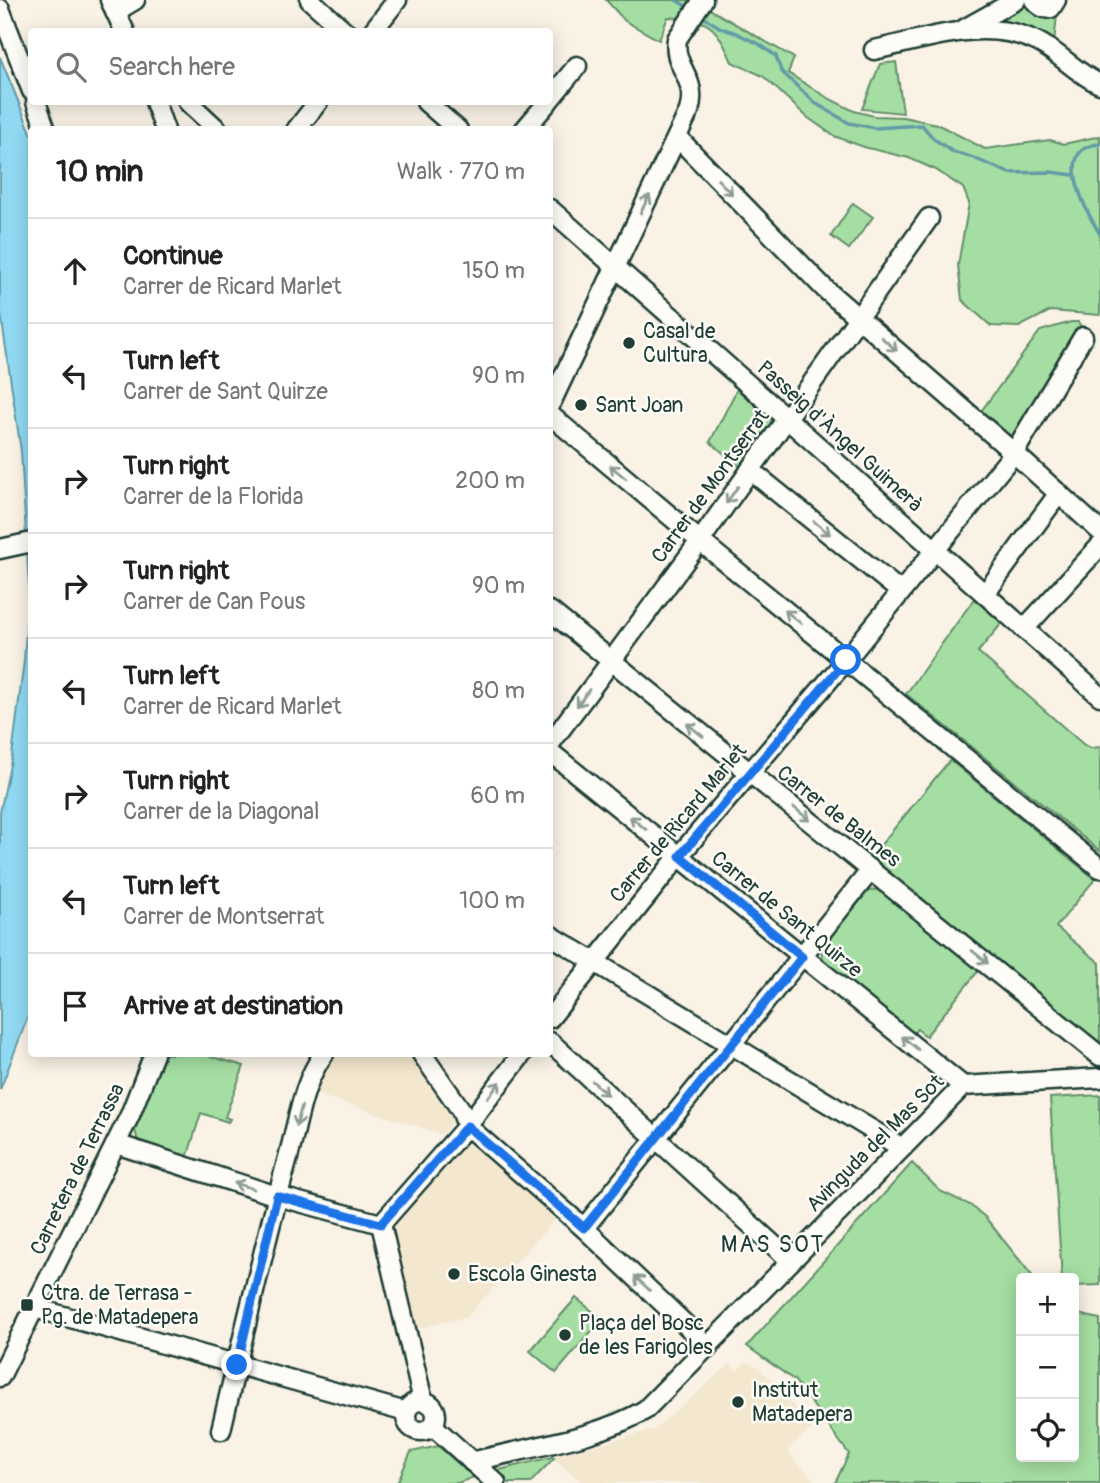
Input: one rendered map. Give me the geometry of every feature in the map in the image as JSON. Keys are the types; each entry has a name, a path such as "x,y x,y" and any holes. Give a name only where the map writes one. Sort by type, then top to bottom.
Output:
{"street":[{"path":"120,20 135,0"},
{"path":"310,0 342,28"},
{"path":"375,28 397,0"},
{"path":"553,399 689,111 692,92 678,57 677,39 702,0"},
{"path":"961,30 1016,0"},
{"path":"1034,0 1048,9 1056,0"},
{"path":"0,9 28,81"},
{"path":"874,50 961,30 1004,32 1031,39 1058,54 1100,85"},
{"path":"553,95 577,66"},
{"path":"37,105 45,126"},
{"path":"156,105 164,126"},
{"path":"191,105 214,126"},
{"path":"299,126 316,105"},
{"path":"429,105 453,126"},
{"path":"527,126 545,105"},
{"path":"678,138 825,289 1100,531"},
{"name":"Passeig d'Àngel Guimerà","path":"553,212 1100,696"},
{"name":"Carrer de Montserrat","path":"553,740 700,541 929,218"},
{"name":"Carrer de Ricard Marlet","path":"553,1014 748,773 846,660 1014,453 1083,337"},
{"path":"553,418 1100,868"},
{"path":"750,470 901,592"},
{"path":"985,594 1059,493"},
{"path":"0,549 28,543"},
{"path":"1024,629 1100,546"},
{"name":"Carrer de Balmes","path":"553,614 1100,1056"},
{"name":"Carrer de Sant Quirze","path":"553,754 963,1086"},
{"path":"584,1228 871,870"},
{"path":"553,937 902,1148"},
{"path":"553,1045 791,1261"},
{"name":"Carretera de Terrassa","path":"0,1377 139,1096 153,1057"},
{"path":"221,1430 277,1196 310,1076 322,1057"},
{"path":"424,1057 461,1110 467,1126 584,1228 709,1347"},
{"path":"381,1224 467,1126 520,1057"},
{"name":"Avinguda del Mas Sot","path":"472,1462 589,1433 627,1421 645,1410 963,1086 1100,1078"},
{"path":"116,1144 277,1196 381,1224"},
{"path":"381,1224 423,1401"},
{"path":"35,1308 406,1412"},
{"path":"423,1401 435,1410 436,1418 433,1426 425,1431 413,1429 405,1420 406,1412 412,1403 423,1401"},
{"path":"433,1426 496,1483"}],"shaded area":[{"path":"333,1057 420,1057 458,1111 454,1121 442,1134 315,1094 319,1075"},
{"name":"Escola Ginesta","path":"457,1145 477,1145 558,1216 467,1317 415,1329 394,1232 397,1221"},
{"name":"Institut Matadepera","path":"746,1362 759,1367 812,1428 787,1451 816,1483 582,1483 552,1457 655,1429 730,1364 737,1371"}],"green space":[{"path":"606,0 694,0 794,58 788,73 828,98 854,111 874,116 903,117 937,124 985,149 1050,140 1064,144 1100,136 1100,315 1050,311 1019,327 991,326 962,300 958,265 969,203 963,188 936,170 909,158 864,147 834,136 807,117 763,76 732,62 715,31 702,22 668,17 659,40 625,21"},
{"path":"1023,0 1030,0 1049,16 1057,15 1054,43 981,23"},
{"path":"896,62 903,113 862,109 880,64"},
{"path":"853,203 873,217 849,249 831,236"},
{"path":"1078,322 1085,332 1015,437 1007,438 979,414 1040,331"},
{"path":"737,389 771,419 772,427 742,468 710,442"},
{"path":"974,599 1002,623 978,652 1084,745 1091,748 1100,747 1100,851 906,694"},
{"path":"950,760 1095,879 1056,927 1100,963 1100,1045 870,858"},
{"path":"880,889 979,970 926,1036 917,1029 913,1034 823,961 821,948 868,891"},
{"path":"164,1057 212,1057 244,1066 225,1117 230,1119 228,1122 201,1113 187,1158 138,1142 135,1130"},
{"path":"1100,1095 1100,1285 1079,1286 1079,1273 1062,1273 1050,1098"},
{"path":"912,1163 940,1191 970,1205 985,1217 1030,1273 1016,1273 1016,1462 1079,1462 1079,1314 1100,1319 1100,1483 835,1483 849,1454 795,1381 747,1346"},
{"path":"576,1298 602,1319 556,1373 530,1351"},
{"path":"438,1446 474,1477 458,1483 397,1483 411,1452"},
{"path":"554,1458 530,1483 509,1483 495,1471"}],"water":[{"path":"0,57 28,126 28,570 21,451 0,308"},
{"path":"28,602 28,1016 0,1090 0,812 12,756 24,661"}],"waterway":[{"path":"676,0 689,8"},
{"path":"700,15 721,28 759,44 776,56 781,71 815,103 849,123 875,128 922,125 934,139 953,152 1009,173 1051,172 1074,175"},
{"path":"1100,144 1085,148 1078,156 1075,168 1081,197 1100,234"}],"place":[{"name":"Casal de Cultura","path":"629,343"},
{"name":"Sant Joan","path":"581,405"},
{"name":"Escola Ginesta","path":"454,1274"},
{"name":"Ctra. de Terrasa - Pg. de Matadepera","path":"27,1305"},
{"name":"Plaça del Bosc de les Farigoles","path":"565,1335"},
{"name":"Institut Matadepera","path":"738,1402"}],"district":[{"name":"MAS SOT","path":"773,1244"}],"route":[{"path":"237,1365 277,1196 381,1224 467,1126 584,1228 802,957 680,856 846,660"}]}
